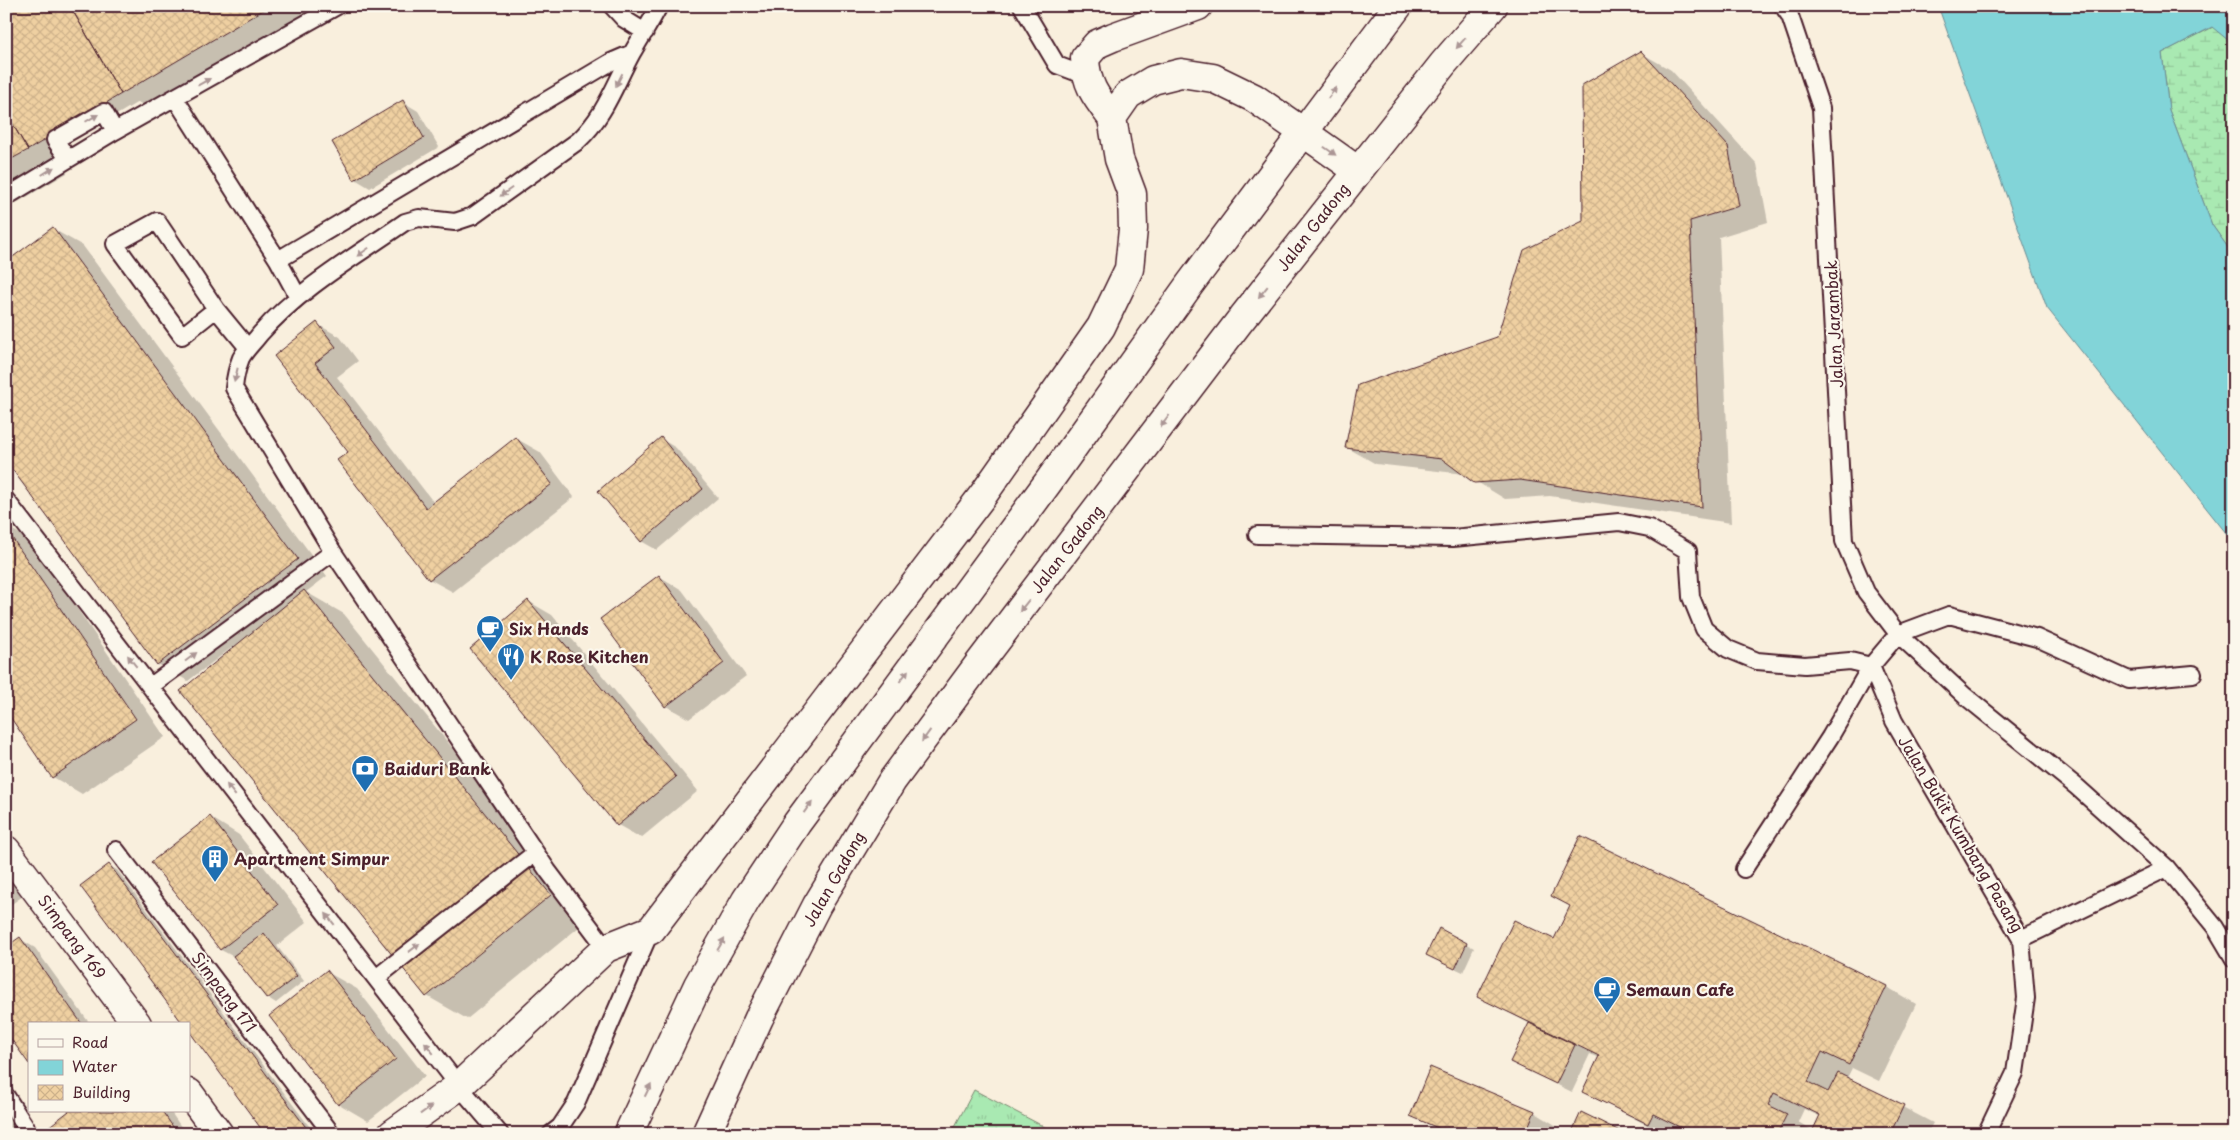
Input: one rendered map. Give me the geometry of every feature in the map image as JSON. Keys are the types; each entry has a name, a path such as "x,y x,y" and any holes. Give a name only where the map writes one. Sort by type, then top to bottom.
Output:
{"main road":[{"path":"392,1134 459,1086 606,948 651,930 983,495 1101,327 1129,269 1133,230 1132,194 1119,159 1112,118 1095,97 1086,76 1085,58 1097,44 1198,6"},
{"path":"628,1134 698,985 746,900 797,823 1303,132 1398,6"},
{"name":"Jalan Gadong","path":"706,1134 759,1018 818,905 892,781 1233,330 1443,64 1493,6"},
{"path":"1112,118 1128,95 1154,80 1181,74 1213,78 1254,98 1358,170"},
{"name":"Simpang 169","path":"6,850 135,1022"},
{"path":"190,1094 219,1134"}],"lane":[{"path":"6,197 115,131 337,6"},
{"path":"612,6 624,19 645,32"},
{"path":"606,948 536,853 333,552 234,388 236,374 248,348 273,319 298,297 406,222 419,218 455,222 472,216 578,141 593,127 603,111 632,53 660,6"},
{"path":"1022,6 1057,64 1086,76"},
{"name":"Jalan Jarambak","path":"1783,6 1790,16 1821,108 1844,541 1866,592 1898,634"},
{"path":"278,260 611,62 632,53"},
{"path":"175,98 278,260 298,297"},
{"path":"68,159 55,140 104,112 115,131"},
{"path":"216,309 182,336 115,244 157,220 216,309 248,348"},
{"path":"6,500 459,1086 500,1134"},
{"path":"1257,535 1453,538 1619,522 1648,528 1688,551 1691,597 1704,629 1728,649 1757,661 1805,665 1850,660 1871,666"},
{"path":"151,686 333,552"},
{"path":"1744,869 1830,737 1871,666 1898,634 1949,615 2037,638 2129,680 2193,674"},
{"path":"1898,634 1965,696 2077,787 2167,868 2215,927 2234,959"},
{"name":"Jalan Bukit Kumbang Pasang","path":"1871,666 1894,721 2021,939 2167,868"},
{"name":"Simpang 171","path":"116,850 332,1134"},
{"path":"376,978 536,853"},
{"path":"552,1134 560,1127 576,1103 651,930"},
{"path":"1986,1134 2015,1072 2026,998 2021,939"},
{"path":"6,1096 30,1134"}],"green space":[{"path":"2213,27 2234,45 2234,256 2212,225 2169,110 2162,53"},
{"path":"974,1090 1058,1134 951,1134"}],"water":[{"path":"1938,6 2234,6 2234,45 2212,27 2162,53 2169,110 2212,225 2234,256 2234,543 2047,308"}],"building":[{"path":"6,6 70,6 121,94 28,150 6,113"},
{"path":"70,6 270,6 121,94"},
{"path":"1641,51 1728,146 1739,206 1690,221 1702,507 1520,480 1474,483 1442,459 1345,448 1358,385 1497,337 1524,250 1583,221 1582,85"},
{"path":"403,100 424,138 354,180 332,142"},
{"path":"6,113 28,150 6,162"},
{"path":"53,227 298,559 157,665 6,461 6,262"},
{"path":"317,322 336,347 315,363 426,508 516,437 552,484 429,580 337,460 348,452 274,356"},
{"path":"661,437 703,489 641,542 598,491"},
{"path":"6,529 136,719 52,778 6,711"},
{"path":"659,575 724,663 665,707 600,619"},
{"name":"Baiduri Bank","path":"304,590 551,895 426,997 180,691"},
{"path":"528,600 676,777 617,826 470,649"},
{"name":"Apartment Simpur","path":"210,816 278,905 220,950 151,862"},
{"path":"1580,836 1887,986 1849,1065 1822,1052 1808,1082 1828,1092 1838,1073 1904,1105 1890,1134 1811,1134 1820,1115 1774,1093 1768,1105 1787,1114 1777,1134 1694,1134 1653,1114 1648,1124 1582,1092 1599,1056 1477,997 1514,920 1554,939 1570,906 1551,896"},
{"path":"109,864 311,1134 265,1134 190,1032 190,1022 182,1022 80,886"},
{"path":"1439,928 1467,943 1455,969 1426,955"},
{"path":"264,933 297,976 267,999 233,956"},
{"path":"20,937 81,1022 28,1022 28,1063 6,1032 6,947"},
{"path":"327,970 396,1059 338,1105 269,1016"},
{"path":"1529,1023 1575,1045 1556,1084 1510,1062"},
{"path":"1430,1067 1535,1111 1525,1134 1452,1134 1410,1116"},
{"path":"68,1112 163,1112 178,1134 51,1134 47,1128"},
{"path":"1581,1112 1626,1134 1571,1134"}],"place":[{"name":"Six Hands","path":"490,653"},
{"name":"K Rose Kitchen","path":"511,681"},
{"name":"Baiduri Bank","path":"365,793"},
{"name":"Apartment Simpur","path":"215,883"},
{"name":"Semaun Cafe","path":"1607,1014"}]}
